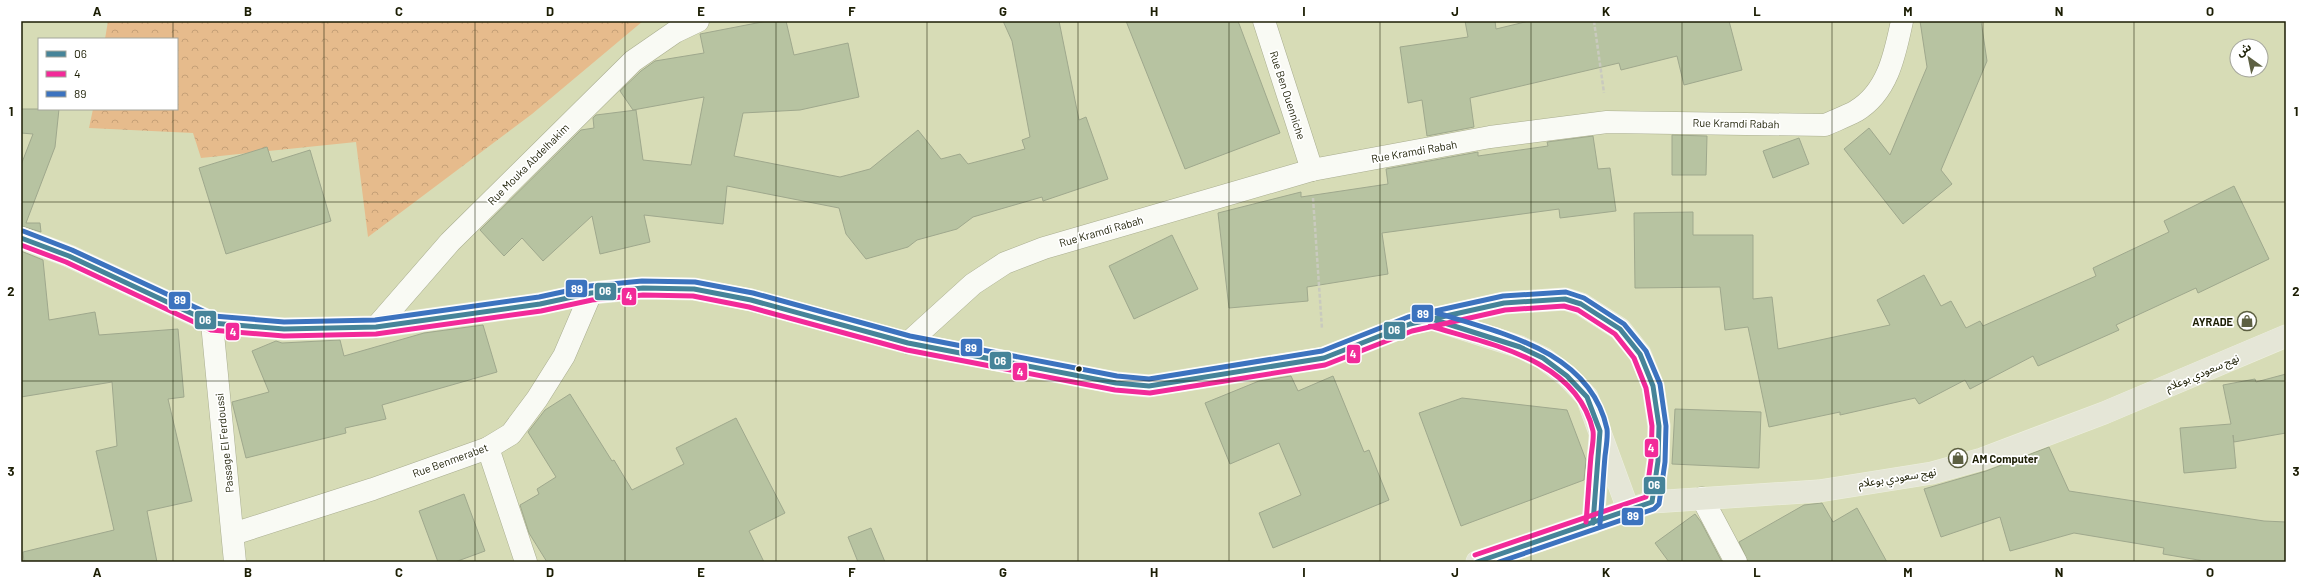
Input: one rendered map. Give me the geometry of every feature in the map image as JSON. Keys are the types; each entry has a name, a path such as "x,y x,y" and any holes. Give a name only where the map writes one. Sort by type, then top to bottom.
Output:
{"main road":[{"path":"21,238 69,256 212,323 284,329 376,327 540,304 591,293 643,288 694,289 751,300 908,343 1116,383 1150,386 1324,358 1410,324 1504,303 1564,299 1582,304 1620,329 1640,354 1653,386 1659,426 1658,461 1652,502"},
{"path":"1432,319 1520,347 1543,358 1567,376 1587,397 1628,509"},
{"name":"نهج سعودي بوعلام","path":"1477,562 1652,502 1819,491 1932,473 1975,461 2104,413 2286,336"},
{"path":"1594,523 1600,431"}],"street":[{"name":"Rue Mouka Abdelhakim","path":"376,327 450,242 628,66 675,32 698,21"},
{"name":"Rue Ben Ouenniche","path":"1264,21 1312,170"},
{"name":"Rue Kramdi Rabah","path":"908,343 973,284 1005,263 1044,248 1312,170 1490,137 1607,122 1826,125 1857,110 1879,90 1894,61 1902,21"},
{"name":"Rue Benmerabet","path":"233,534 373,489 488,448 511,434 537,399 564,356 591,293"},
{"name":"Passage El Ferdoussi","path":"212,323 235,562"},
{"path":"488,448 526,562"},
{"path":"1702,498 1736,562"}],"path":[{"path":"1594,21 1607,122"},
{"path":"1312,170 1324,358"}],"green space":[{"path":"108,21 643,21 532,114 368,237 356,142 201,158 193,133 89,128 93,110 178,110 178,38 105,38"}],"building":[{"path":"767,21 786,21 794,55 848,43 859,97 800,110 743,113 734,156 840,177 870,169 918,130 941,159 960,154 968,164 1025,149 1022,140 1030,137 1012,41 1003,21 1059,21 1079,120 1086,117 1108,179 1043,201 1042,197 973,217 957,229 917,240 908,247 866,259 846,234 839,208 727,186 723,224 644,215 650,242 600,254 592,216 543,261 522,238 504,256 480,230 581,130 594,128 593,118 596,115 636,110 643,160 691,165 704,97 633,110 620,91 641,71 655,61 704,53 700,34"},
{"path":"1126,21 1238,21 1280,133 1185,169"},
{"path":"1465,21 1495,21 1496,29 1529,21 1729,21 1742,70 1684,85 1677,56 1621,70 1619,63 1470,98 1474,127 1427,136 1422,100 1408,103 1400,47 1468,37"},
{"path":"1920,21 1981,21 1987,61 1941,170 1952,184 1903,224 1844,149 1869,128 1890,155 1927,67"},
{"path":"21,109 59,110 55,147 26,223 40,223 41,232 21,226 21,165 33,134 21,133"},
{"path":"1672,135 1707,136 1706,175 1672,175"},
{"path":"1593,136 1598,169 1610,168 1616,211 1560,218 1559,209 1382,233 1388,274 1307,287 1308,301 1229,308 1218,213 1301,192 1301,197 1388,184 1386,169 1478,152 1478,156 1548,146 1547,142"},
{"path":"1799,138 1809,164 1773,178 1763,151"},
{"path":"267,147 272,162 310,150 331,221 226,254 199,168"},
{"path":"2234,186 2269,259 2198,293 2196,288 2116,325 2119,330 2038,366 2033,356 1970,389 1965,380 1919,404 1915,398 1840,415 1840,412 1769,427 1748,327 1725,330 1720,287 1635,288 1634,213 1693,212 1693,235 1753,235 1753,299 1772,297 1778,349 1890,325 1877,300 1924,275 1941,306 1951,301 1966,328 1980,321 1983,326 2096,276 2093,268 2169,232 2164,221"},
{"path":"1172,235 1198,289 1134,319 1109,266"},
{"path":"21,251 43,260 49,320 95,312 99,335 178,329 184,397 168,399 192,501 147,511 157,562 24,562 23,552 114,530 96,451 117,446 112,382 21,397"},
{"path":"483,325 497,372 382,405 386,419 345,428 346,433 246,458 232,402 269,392 252,351 276,341 282,343 340,340 344,356 424,333"},
{"path":"2286,374 2286,433 2234,442 2233,435 2236,468 2184,473 2180,428 2231,424 2223,385 2255,379 2256,382"},
{"path":"1291,376 1298,391 1333,376 1364,452 1369,450 1389,500 1273,548 1259,513 1301,495 1279,443 1230,464 1205,403 1259,381"},
{"path":"570,394 632,490 684,464 676,448 736,418 785,513 749,531 764,562 547,562 529,533 520,505 539,494 537,489 556,477 528,432 545,410"},
{"path":"1462,398 1567,410 1586,460 1584,480 1461,526 1419,413"},
{"path":"1675,409 1761,412 1759,468 1672,464"},
{"path":"2049,447 2069,491 2264,521 2286,522 2286,562 2210,562 2163,554 2164,548 2074,533 2010,551 2000,517 1941,537 1924,489 1986,471"},
{"path":"464,494 485,551 455,562 438,562 419,511"},
{"path":"1822,503 1833,522 1857,508 1887,562 1748,562 1739,542 1804,505"},
{"path":"1695,514 1701,522 1722,562 1669,562 1655,543"},
{"path":"871,528 885,562 858,562 848,537"}],"transit line":[{"name":"89","path":"23,231 72,250 214,316 284,322 375,320 539,297 590,286 642,281 695,282 753,293 910,336 1117,376 1149,379 1322,351 1408,317 1503,296 1566,292 1584,298 1624,324 1646,351 1660,384 1666,426 1665,462 1659,504 1654,509 1499,562"},
{"name":"06","path":"21,238 69,256 212,323 284,329 376,327 540,304 591,293 643,288 694,289 751,300 908,343 1116,383 1149,386 1324,358 1410,324 1504,303 1565,299 1581,304 1620,329 1640,354 1653,386 1659,426 1658,461 1652,502 1477,562"},
{"name":"4","path":"21,245 66,262 211,330 284,336 376,334 541,311 592,300 643,295 693,296 749,307 907,350 1115,390 1150,393 1325,365 1412,331 1505,310 1564,306 1578,310 1615,334 1634,358 1646,388 1652,426 1651,460 1646,497 1475,555"},
{"name":"89","path":"1434,312 1513,337 1539,349 1562,363 1582,380 1597,402 1607,429 1600,524"},
{"name":"06","path":"1432,319 1520,347 1543,358 1567,376 1587,397 1600,431 1593,523"},
{"name":"4","path":"1430,326 1503,348 1528,358 1550,371 1569,387 1584,407 1593,431 1586,522"}],"place":[{"name":"AYRADE","path":"2247,321"},
{"name":"AM Computer","path":"1958,458"}]}
